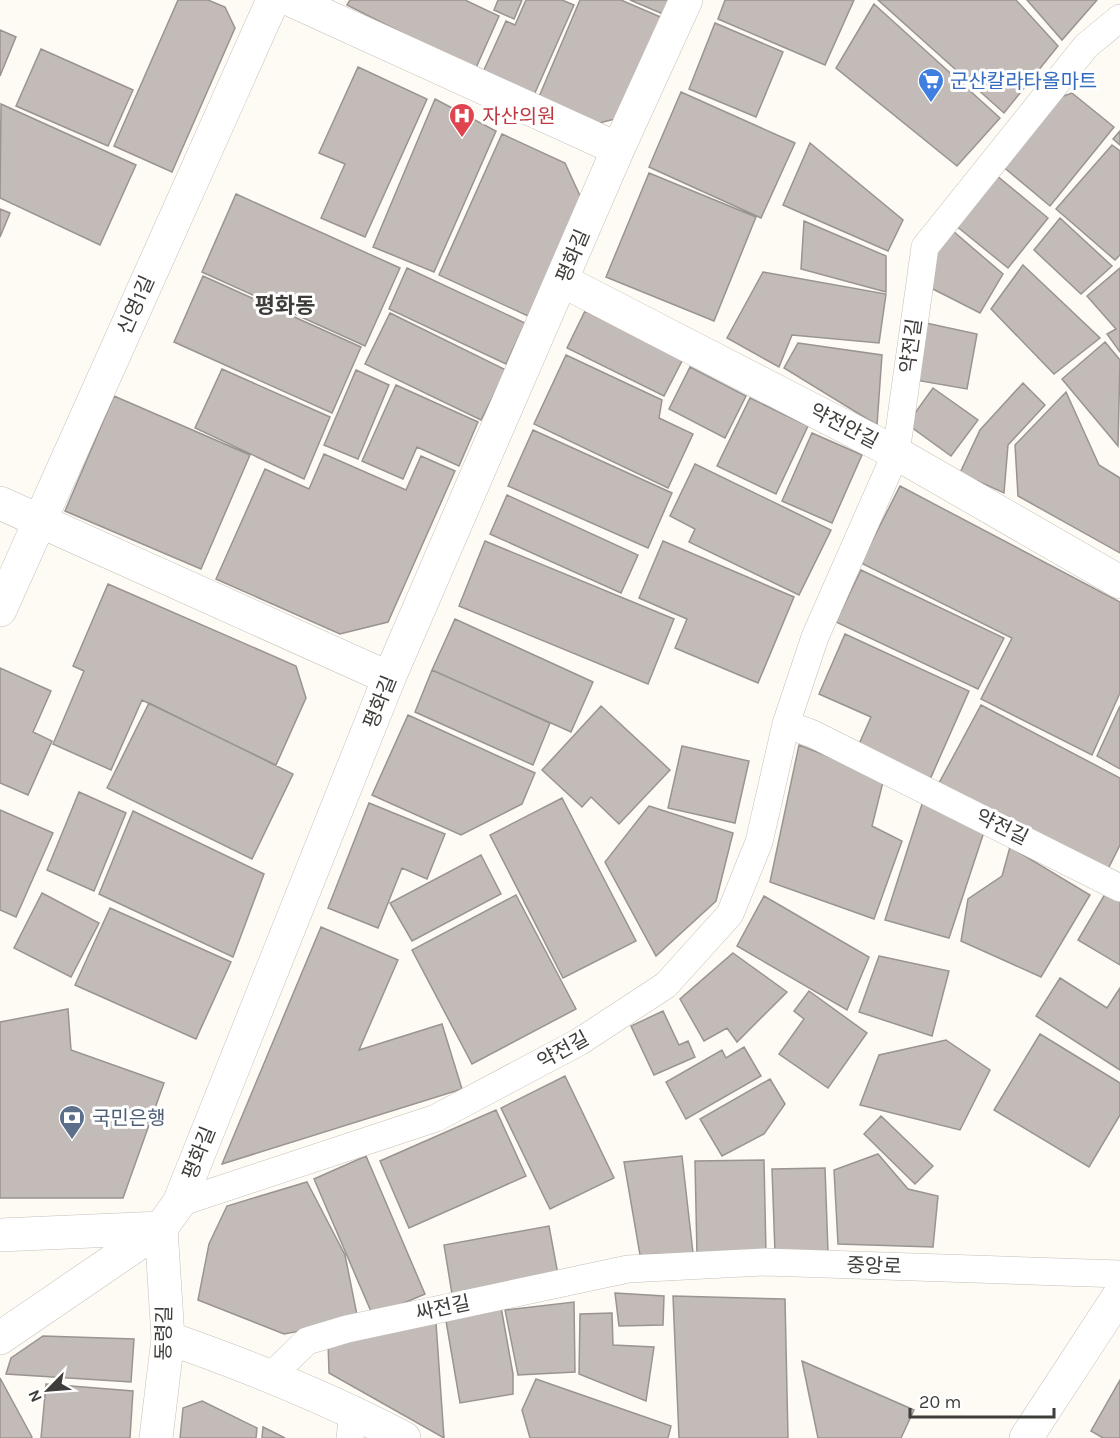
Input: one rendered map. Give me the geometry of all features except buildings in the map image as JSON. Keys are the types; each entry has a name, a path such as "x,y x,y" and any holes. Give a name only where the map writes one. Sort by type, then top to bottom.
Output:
{"street":[{"name":"신영1길","path":"0,610 273,0"},
{"path":"291,0 618,148"},
{"name":"평화길","path":"170,1216 389,678 563,281 618,148 686,0"},
{"name":"약전안길","path":"563,281 897,453 1120,582"},
{"path":"0,504 389,678"},
{"path":"0,1235 170,1216"},
{"path":"0,1338 170,1216"},
{"name":"동령길","path":"156,1438 168,1338 170,1216"},
{"path":"1026,1438 1120,1294"},
{"path":"168,1338 272,1375 351,1425 404,1438"}],"lane":[{"name":"약전길","path":"170,1216 436,1118 579,1042 666,985 730,914 759,842 786,724 815,637 897,453 925,247 1086,46 1120,18"},
{"name":"약전길","path":"786,724 813,734 1120,888"},
{"name":"중앙로","path":"628,1269 765,1262 1120,1274"},
{"name":"싸전길","path":"272,1375 307,1341 347,1329 628,1269"}],"place":[{"name":"군산칼라타올마트","path":"931,104"},
{"name":"자산의원","path":"462,139"},
{"name":"국민은행","path":"72,1141"}],"district":[{"name":"평화동","path":"285,306"}]}
